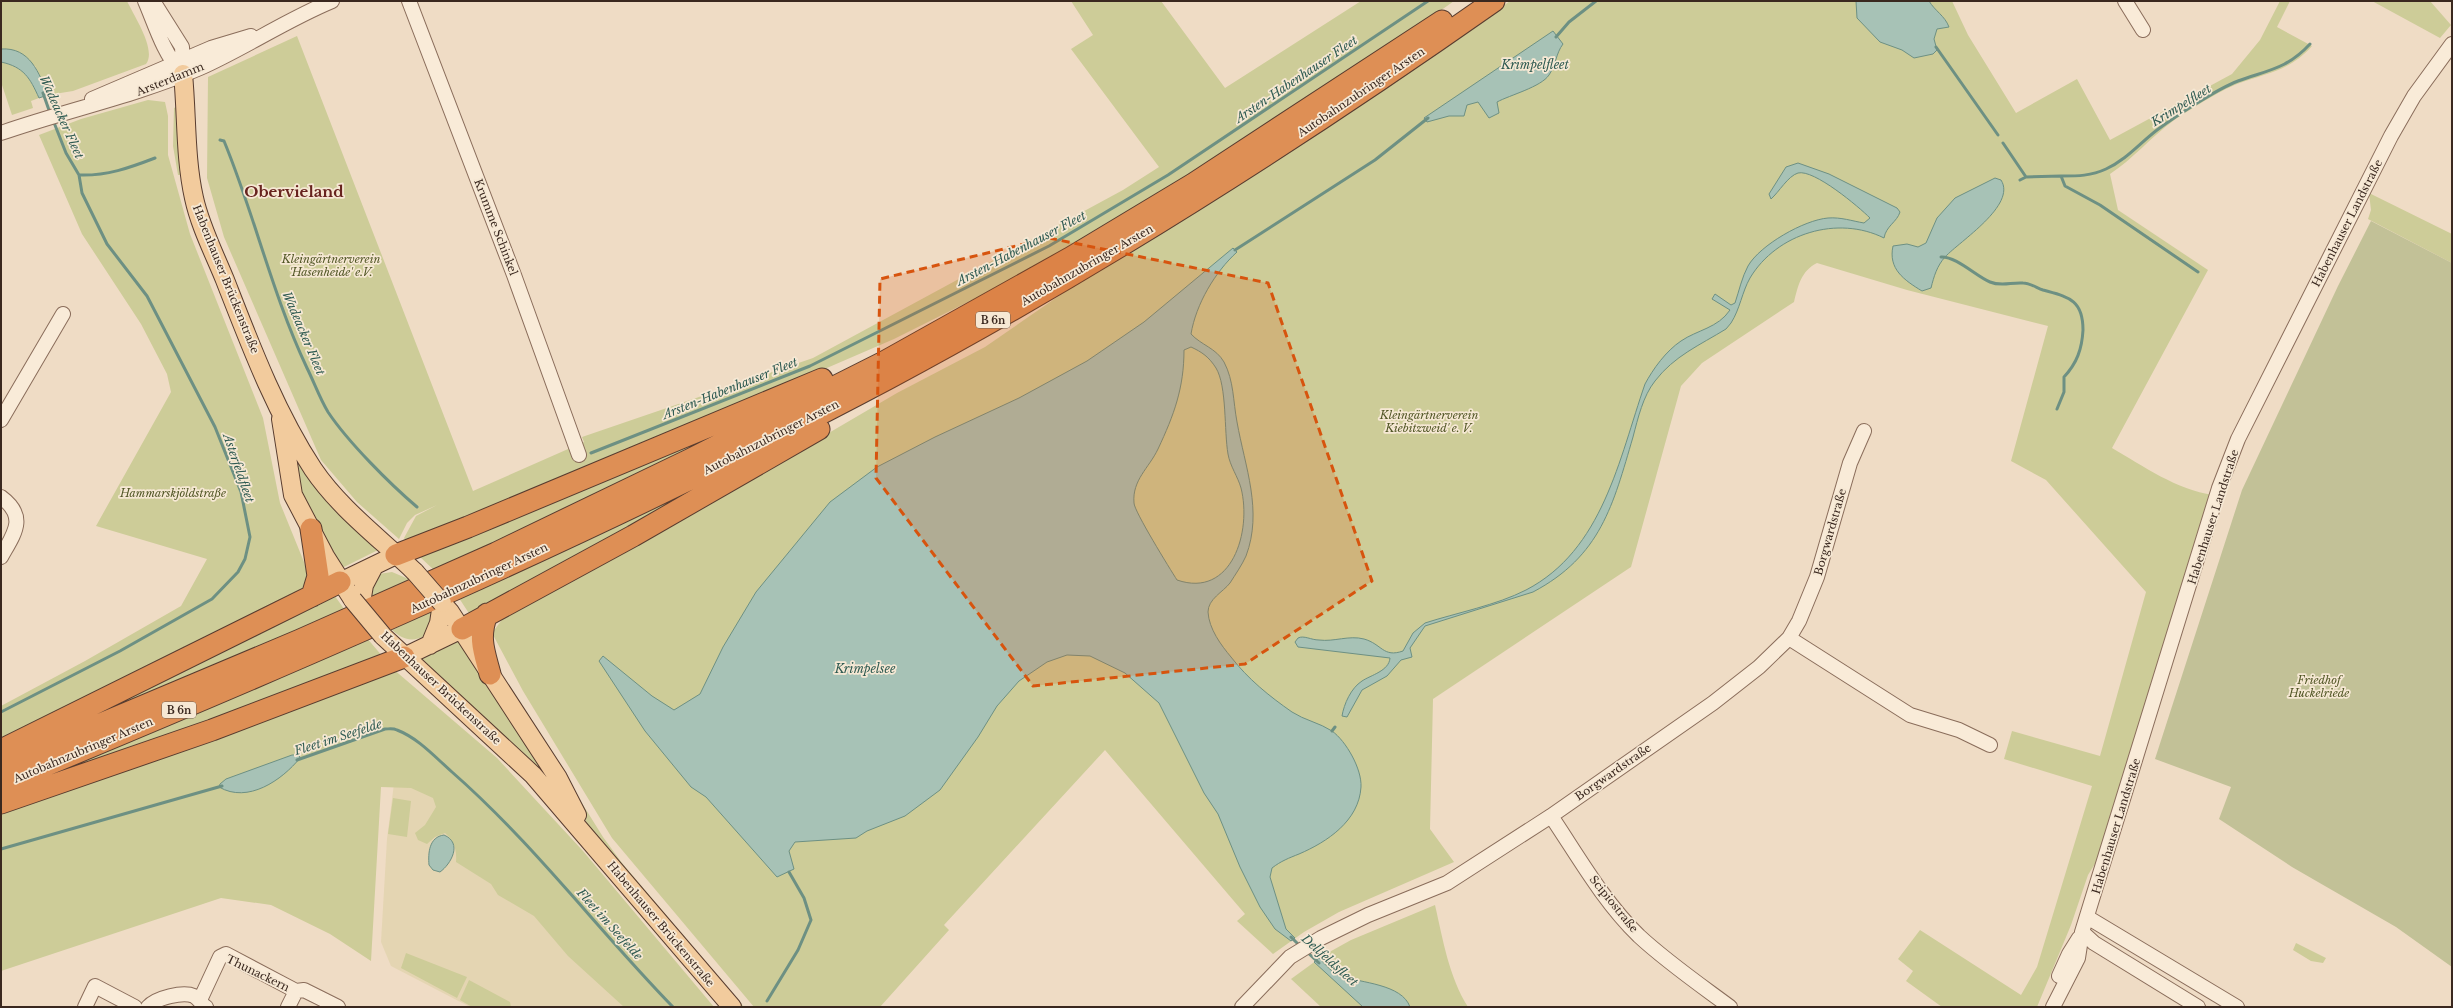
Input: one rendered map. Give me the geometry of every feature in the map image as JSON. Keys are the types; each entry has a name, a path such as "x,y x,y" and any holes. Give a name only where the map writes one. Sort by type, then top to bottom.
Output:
{"highway":[{"name":"Autobahnzubringer Arsten","path":"1,766 300,640 496,553 690,459 886,370 1193,184 1470,1"},
{"name":"Autobahnzubringer Arsten","path":"1,784 326,648 463,586 713,467 886,370 1149,230 1362,94 1494,1"},
{"path":"396,555 468,527 841,372 886,370"},
{"path":"462,629 487,614 633,536 837,419 886,370"},
{"path":"311,529 318,576 312,596"},
{"path":"1,750 340,582"},
{"path":"487,614 481,633 480,650 494,680"},
{"path":"1,803 212,730 404,657"}],"main road":[{"name":"Habenhauser Brückenstraße","path":"180,66 189,166 194,199 244,328 280,408 314,470 356,519 415,572 445,610 480,650"},
{"name":"Habenhauser Brückenstraße","path":"280,408 293,495 340,582 359,601 383,636 533,775 591,840 732,1007"},
{"path":"340,582 396,555"},
{"path":"359,601 364,585 374,566"},
{"path":"430,645 445,610"},
{"path":"404,657 462,629"},
{"name":"Habenhauser Brückenstraße","path":"494,680 558,778 591,840"}],"street":[{"path":"145,1 180,66"},
{"path":"153,1 176,35 182,47 180,66"},
{"name":"Arsterdamm","path":"1,133 68,110 117,100 180,66 235,52 267,32 332,1"},
{"name":"Krumme Schinkel","path":"409,1 514,275 579,455"},
{"path":"2125,1 2143,30"},
{"name":"Habenhauser Landstraße","path":"2054,1007 2078,958 2082,932 2220,488 2238,439 2391,136 2414,96 2452,44"},
{"path":"1,420 63,314"},
{"name":"Borgwardstraße","path":"1242,1007 1290,957 1315,941 1368,915 1447,883 1551,816 1713,703 1759,667 1789,638 1799,621 1817,577 1850,463 1864,431"},
{"path":"1,497 13,508 17,515 15,532 1,557"},
{"path":"1789,638 1910,715 1959,730 1990,745"},
{"name":"Scipiostraße","path":"1551,816 1599,887 1624,920 1664,958 1730,1007"},
{"path":"2087,917 2237,1007"},
{"path":"2082,932 2094,943 2198,1007"},
{"name":"Habenhauser Landstraße","path":"2046,1007 2069,954 2082,932"},
{"name":"Thunackern","path":"203,1004 220,957 226,954 296,991 304,990 338,1007"},
{"path":"2181,996 2191,979"},
{"path":"84,1007 95,986 135,1007"},
{"name":"Thunackern","path":"288,1007 296,991"},
{"path":"148,1007 157,1001 184,994 203,1004"}],"highlighted area":[{"path":"1049,238 1268,283 1372,581 1245,664 1033,686 876,478 880,279"}],"shaded area":[{"path":"398,752 655,1007 470,1007 391,966 381,942 387,839"}],"green space":[{"path":"1,1 127,1 147,42 149,58 146,64 73,91 48,95 35,66 5,49 1,49"},
{"name":"Kleingärtnerverein 'Hasenheide' e.V.","path":"1071,1 1161,1 1225,88 1361,1 1454,1 1419,26 1173,185 1032,270 894,339 697,424 406,541 404,538 416,516 437,505 415,515 407,523 399,539 357,502 321,460 224,237 207,178 208,77 297,36 473,491 584,442 582,437 813,358 1123,190 1159,167 1071,49 1093,35"},
{"name":"Kleingärtnerverein Kiebitzweid' e. V.","path":"1510,1 1952,1 1968,35 2016,113 2077,79 2110,140 2232,74 2260,40 2280,1 2290,1 2277,27 2312,46 2304,54 2286,66 2230,87 2196,106 2165,127 2126,162 2110,174 2118,210 2208,270 2112,448 2173,483 2213,495 2124,787 2120,785 2114,803 2118,804 2103,851 2088,875 2071,925 2037,1007 1942,1007 1906,981 1913,971 1898,959 1920,930 2021,995 2037,967 2092,786 2004,759 2012,731 2100,756 2146,592 2046,480 2011,461 2048,326 1907,290 1817,263 1807,270 1801,280 1794,302 1702,363 1681,386 1631,567 1433,699 1430,829 1454,862 1339,912 1304,932 1273,954 1237,921 1245,914 1105,750 944,925 949,930 880,1007 754,1007 612,838 523,691 492,633 504,617 798,451 897,393 985,347 1082,280 1467,32"},
{"path":"2372,1 2430,1 2451,25 2440,38"},
{"path":"1,62 21,70 29,79 39,98 31,101 33,108 12,115 1,82"},
{"name":"Hammarskjöldstraße","path":"148,100 165,102 168,116 168,155 190,234 263,418 280,503 304,562 310,586 1,738 1,706 85,661 181,606 207,559 96,526 171,392 167,374 141,324 82,234 39,135 81,119"},
{"path":"176,107 180,175 178,175 173,146 174,108"},
{"path":"2369,193 2452,234 2452,263 2368,219 2371,210"},
{"name":"Friedhof Huckelriede","path":"2371,221 2452,263 2452,967 2396,927 2292,867 2219,819 2231,787 2155,759 2242,490 2338,286"},
{"path":"762,413 437,573 418,555"},
{"path":"770,446 472,618 457,595"},
{"path":"293,453 380,549 340,569 300,493"},
{"path":"392,572 411,580 368,600 368,594 379,574"},
{"path":"332,592 347,613 1,756"},
{"path":"434,610 436,618 425,636 416,639 408,639 400,636 392,630"},
{"path":"458,635 562,796 413,658"},
{"path":"366,637 383,657 30,787 28,781"},
{"path":"392,668 497,758 583,851 714,1007 624,1007 568,956 534,916 498,895 491,884 456,862 454,846 451,839 445,833 435,837 427,844 418,840 415,833 425,825 436,807 433,798 411,788 381,787 371,961 330,934 271,905 221,898 1,971 1,811"},
{"path":"524,710 603,837 622,863 744,1007 738,1007 594,836"},
{"path":"393,798 411,801 407,837 388,834"},
{"path":"1435,905 1451,971 1461,995 1468,1007 1321,1007 1291,979 1324,955 1351,940"},
{"path":"2296,943 2326,958 2323,963 2311,961 2293,950"},
{"path":"406,953 467,977 457,998 401,968"},
{"path":"469,980 510,1002 511,1007 472,1007 460,1000"}],"water":[{"path":"1856,1 1929,1 1949,27 1937,29 1934,39 1937,50 1933,54 1914,58 1902,50 1880,42 1857,18"},
{"name":"Krimpelfleet","path":"1553,31 1563,44 1549,75 1532,87 1497,102 1499,113 1489,118 1478,102 1467,105 1464,116 1449,116 1427,122 1424,118"},
{"path":"1,49 19,52 26,57 37,70 48,95 39,98 29,79 21,70 1,62"},
{"path":"1798,163 1829,174 1897,208 1900,212 1899,215 1887,230 1884,238 1866,231 1847,228 1810,232 1792,240 1776,250 1762,262 1750,278 1734,318 1726,329 1697,346 1670,365 1662,372 1647,393 1641,408 1626,462 1610,506 1601,526 1589,545 1574,562 1556,578 1533,592 1425,626 1410,648 1412,657 1401,660 1387,676 1362,690 1347,717 1342,716 1344,706 1351,692 1362,681 1383,669 1389,662 1390,658 1298,647 1295,642 1298,638 1303,637 1316,640 1330,640 1358,638 1370,641 1387,652 1396,653 1403,651 1413,633 1425,623 1515,595 1526,590 1552,573 1573,551 1591,527 1605,500 1616,472 1645,384 1652,372 1675,345 1687,337 1720,321 1730,310 1712,299 1715,294 1731,305 1735,303 1744,275 1754,258 1772,242 1807,223 1833,218 1864,223 1870,218 1836,190 1805,173 1798,173 1791,177 1771,199 1769,194 1786,167"},
{"path":"1995,178 2001,180 2004,190 2001,200 1985,222 1942,260 1936,271 1931,288 1922,291 1909,283 1895,267 1892,254 1893,246 1907,244 1918,247 1926,243 1937,218 1955,198"},
{"name":"Krimpelsee","path":"1233,248 1237,252 1221,269 1208,289 1197,311 1191,334 1221,357 1230,376 1253,506 1251,539 1246,556 1230,583 1210,603 1208,612 1209,618 1213,631 1223,647 1244,673 1259,687 1292,712 1327,728 1343,741 1356,764 1361,780 1359,799 1348,820 1340,829 1310,849 1272,868 1270,877 1286,929 1295,938 1291,941 1275,929 1260,907 1240,867 1218,814 1204,793 1159,703 1125,673 1090,656 1067,655 1047,662 1019,681 997,706 978,737 940,790 905,816 867,831 856,838 795,842 789,851 794,869 777,877 706,797 691,787 645,731 599,661 603,656 652,696 674,710 700,694 723,647 756,592 830,502 877,467 935,437 1019,398 1087,361 1144,322","holes":["1191,347 1211,361 1220,376 1224,397 1228,454 1230,463 1241,488 1244,505 1240,541 1234,557 1224,571 1212,580 1196,583 1177,580 1146,528 1134,503 1134,495 1138,481 1158,449 1169,425 1177,401 1184,364 1184,350"]},
{"path":"292,755 299,755 300,758 284,774 264,787 241,793 230,792 219,787 220,784 226,779"},
{"path":"444,835 450,839 454,848 451,859 440,872 433,870 429,865 429,851 432,842 439,836"},
{"path":"1319,958 1338,975 1380,986 1399,993 1406,999 1410,1007 1363,1007 1314,962"}],"waterway":[{"name":"Arsten-Habenhauser Fleet","path":"591,453 810,366 1049,246 1168,175 1428,1"},
{"name":"Krimpelfleet","path":"1556,37 1569,22 1596,1"},
{"name":"Krimpelfleet","path":"2061,176 2079,176 2090,174 2113,165 2157,130 2197,103 2238,81 2285,64 2302,52 2310,44"},
{"path":"1936,47 1998,135"},
{"name":"Wadeacker Fleet","path":"43,93 50,113"},
{"name":"Krimpelfleet","path":"1235,250 1375,160 1428,118"},
{"name":"Asterfeldfleet","path":"1,712 120,651 212,599 238,572 245,559 250,537 241,492 215,427 147,296 107,244 82,193 79,175 66,153 53,120"},
{"name":"Wadeacker Fleet","path":"220,140 224,141 235,169 295,340 325,407 336,424 358,449 382,475 417,507"},
{"path":"2003,143 2026,177"},
{"name":"Wadeacker Fleet","path":"79,175 108,173 155,158"},
{"path":"2020,180 2026,177 2061,176 2065,186 2100,205 2198,272"},
{"path":"1941,257 1960,263 1990,282 1999,284 2026,283 2067,298 2077,306 2082,320 2083,330 2081,343 2078,355 2069,372 2064,377 2064,392 2057,409"},
{"path":"1332,731 1335,727"},
{"name":"Fleet im Seefelde","path":"297,760 385,729 396,729 405,733 433,754 482,799 538,857 645,978 673,1007"},
{"name":"Fleet im Seefelde","path":"1,849 222,786"},
{"path":"767,1001 798,950 811,920 804,898 789,872"},
{"name":"Dellfeldsfleet","path":"1291,937 1300,946"},
{"name":"Dellfeldsfleet","path":"1307,952 1319,963"}],"district":[{"name":"Obervieland","path":"294,191"}]}
